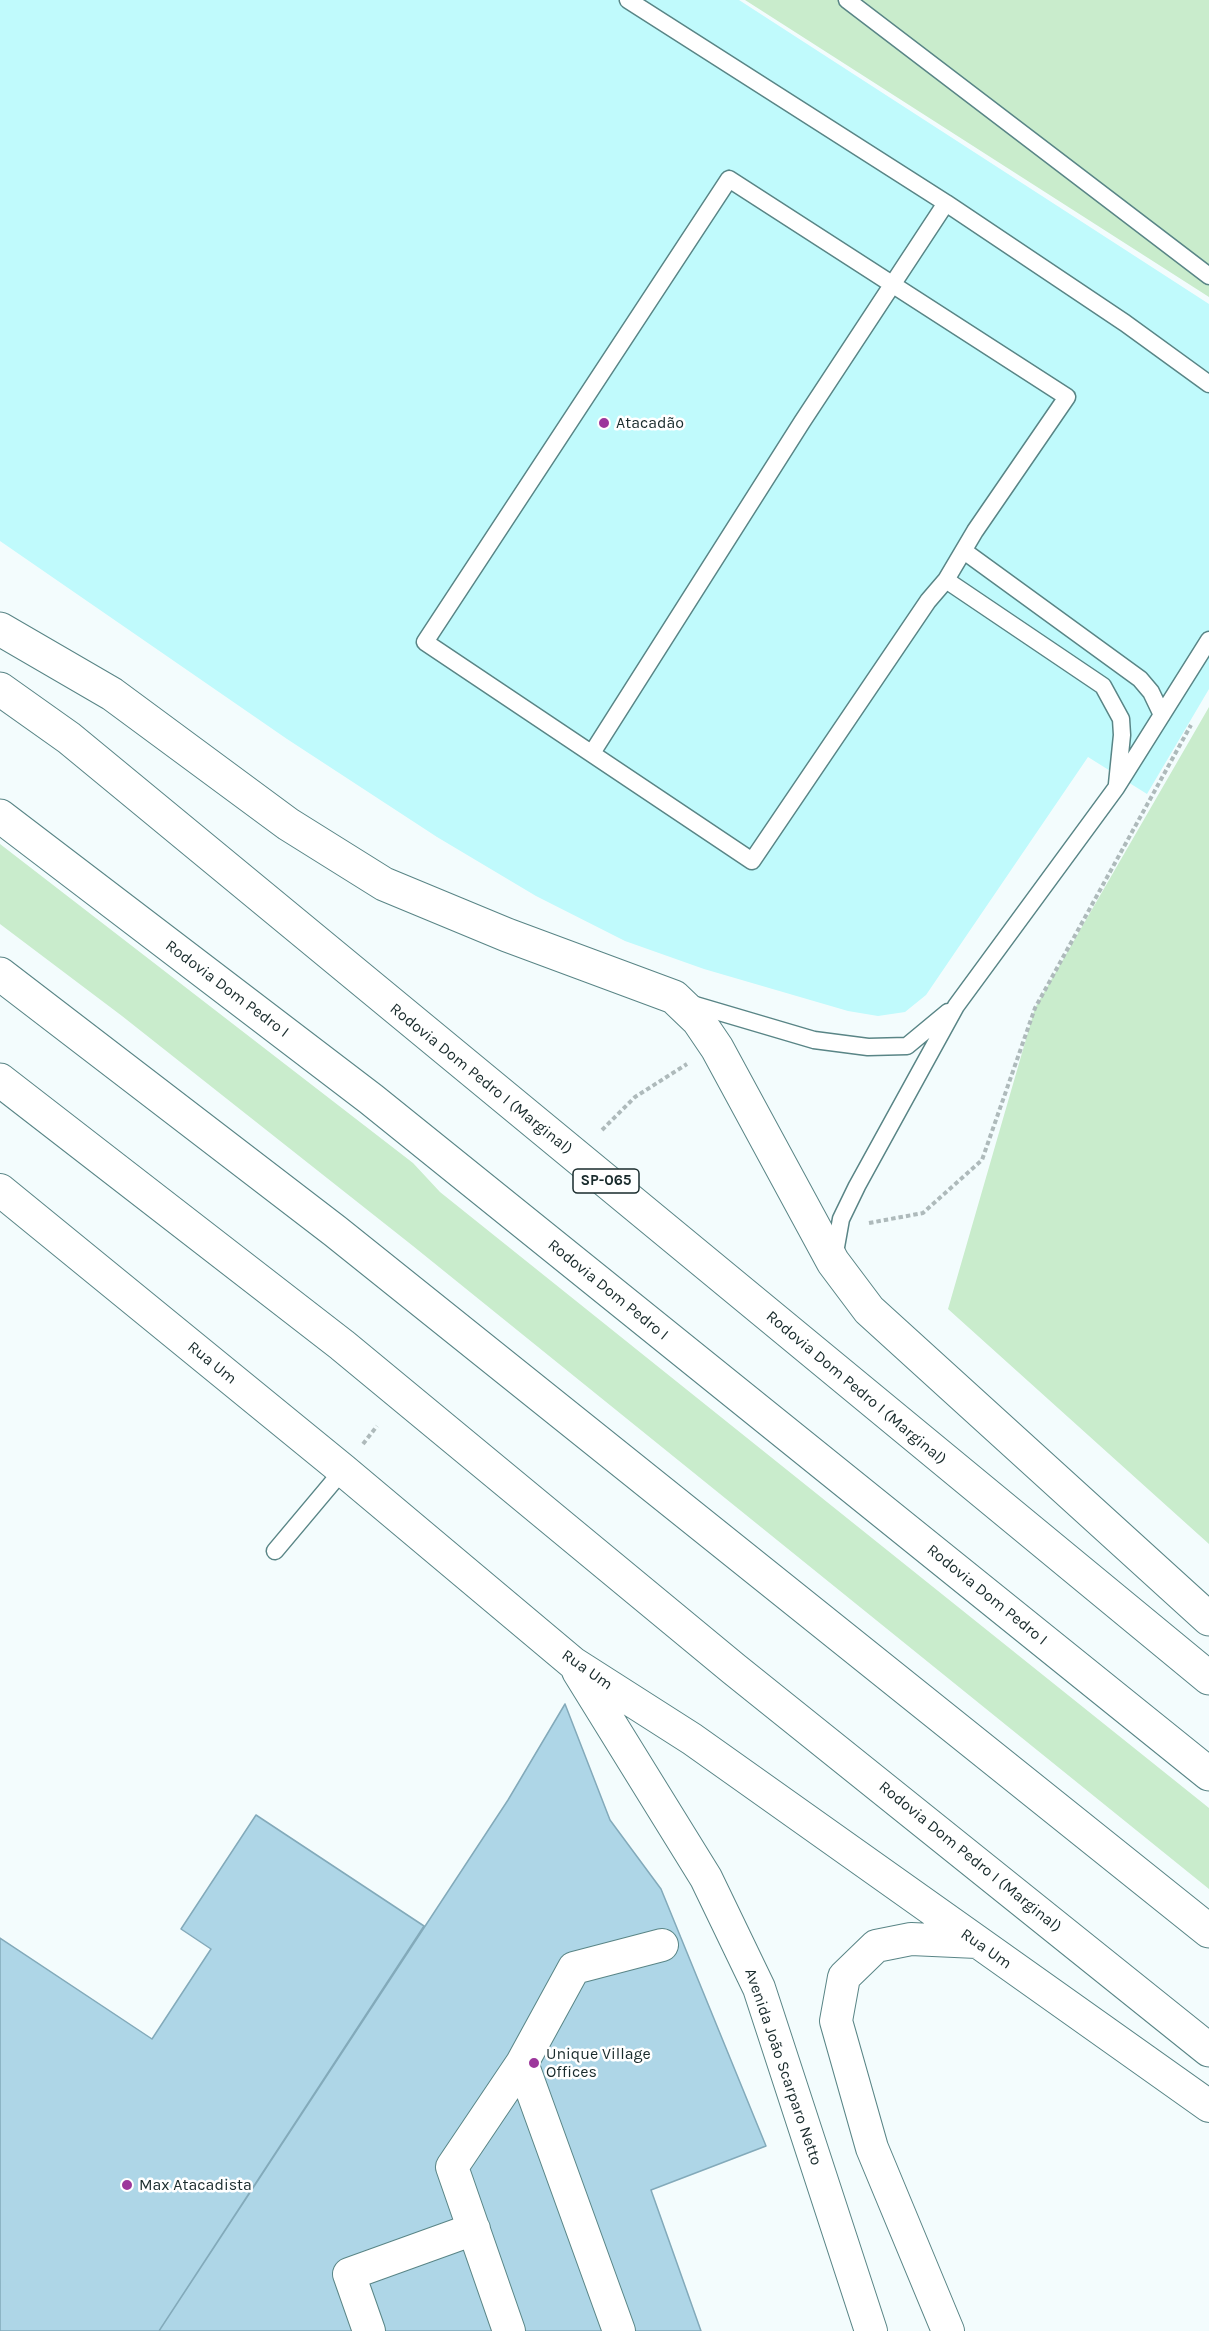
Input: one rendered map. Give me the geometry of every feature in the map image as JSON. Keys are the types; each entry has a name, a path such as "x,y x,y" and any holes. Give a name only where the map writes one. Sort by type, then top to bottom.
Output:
{"highway":[{"path":"0,629 112,694 288,824 384,884 507,935 674,997 698,1020 717,1048 833,1262 869,1310 1209,1619"},
{"name":"Rodovia Dom Pedro I (Marginal)","path":"0,689 69,738 1209,1678"},
{"name":"Rodovia Dom Pedro I","path":"0,816 371,1099 1209,1774"},
{"path":"0,974 345,1238 1209,1931"},
{"name":"Rodovia Dom Pedro I (Marginal)","path":"0,1080 342,1345 744,1676 1209,2050"}],"street":[{"name":"Rua Um","path":"4,1201 343,1470 573,1663 692,1739 1209,2106"},
{"name":"Avenida João Scarparo Netto","path":"573,1663 706,1878 754,1978 871,2331"},
{"path":"948,2331 872,2148 836,2021 844,1977 876,1946 911,1939 977,1942"},
{"path":"509,2331 452,2167 522,2063 574,1968 662,1945"},
{"path":"522,2063 619,2331"},
{"path":"368,2330 349,2274 474,2229"}],"lane":[{"path":"628,0 946,203 1125,322 1209,384"},
{"path":"847,0 1209,276"},
{"path":"729,179 893,283 1067,396 946,580 928,601 752,861 425,642 729,179"},
{"path":"592,753 946,203"},
{"path":"964,550 1140,680 1151,692 1162,715"},
{"path":"946,580 1103,686 1121,719 1122,735 1116,788"},
{"path":"833,1262 841,1219 956,1006 1116,788 1209,640"},
{"path":"674,997 814,1040 868,1047 907,1046 956,1006"},
{"path":"275,1551 343,1470"}],"path":[{"path":"841,1219 873,1223 923,1214 982,1160 1035,1008 1196,716"},
{"path":"602,1130 635,1097 674,1071 717,1048"}],"shaded area":[{"name":"Atacadão","path":"0,0 739,0 1209,304 1209,689 1147,794 1088,757 926,995 905,1012 878,1016 848,1011 704,969 625,941 536,896 437,837 287,739 0,541"}],"green space":[{"path":"745,0 1209,0 1209,297"},
{"path":"1209,707 1209,1544 948,1309 1035,1008"},
{"path":"0,844 413,1163 440,1192 1209,1808 1209,1889 413,1246 122,1016 0,924"}],"building":[{"name":"Unique Village Offices","path":"565,1704 610,1820 661,1889 766,2146 651,2190 701,2331 159,2331 508,1800"},
{"name":"Max Atacadista","path":"256,1815 424,1926 159,2331 0,2331 0,1938 152,2039 211,1949 181,1929"}],"place":[{"name":"Atacadão","path":"604,423"},
{"name":"Unique Village Offices","path":"534,2063"},
{"name":"Max Atacadista","path":"127,2185"}]}
